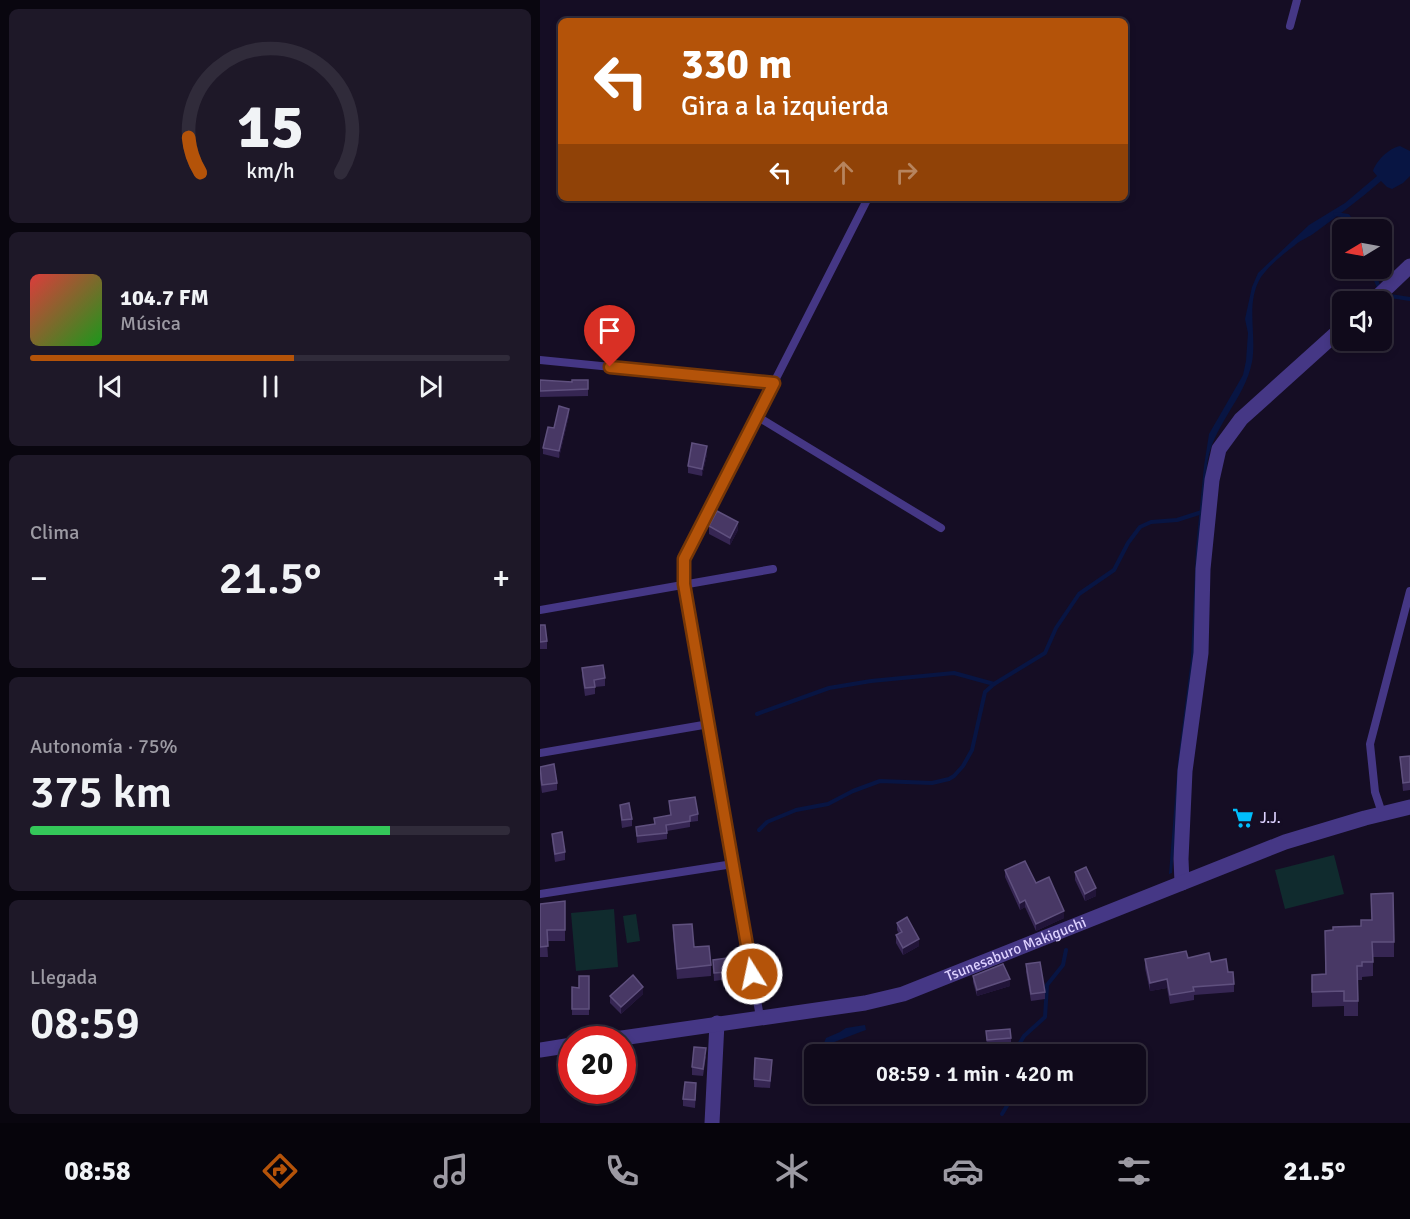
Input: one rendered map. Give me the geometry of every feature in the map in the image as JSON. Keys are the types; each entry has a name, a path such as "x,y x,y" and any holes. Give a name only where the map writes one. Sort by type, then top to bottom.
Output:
{"street":[{"path":"1384,291 1410,267"},
{"path":"1182,883 1185,771 1201,653 1203,568 1212,480 1219,449 1241,419 1332,337"},
{"name":"Tsunesaburo Makiguchi","path":"636,1036 865,1003 903,994 1285,842 1317,831 1410,807"},
{"path":"712,1123 717,1023"},
{"path":"540,1050 558,1047"}],"lane":[{"path":"1290,26 1298,0"},
{"path":"760,1017 684,584 684,559 866,201"},
{"path":"540,360 774,383"},
{"path":"758,417 941,528"},
{"path":"540,610 773,569"},
{"path":"1382,813 1375,792 1370,744 1410,591"},
{"path":"540,753 708,724"},
{"path":"540,894 733,864"}],"green space":[{"path":"1334,855 1344,894 1285,909 1275,870"},
{"path":"614,909 618,967 576,971 571,913"},
{"path":"636,914 640,941 627,943 623,916"}],"shaded area":[{"path":"1400,146 1410,151 1410,176 1403,183 1392,189 1381,181 1339,215 1281,256 1264,273 1256,287 1252,308 1252,362 1243,388 1215,439 1207,466 1197,638 1172,873 1169,874 1178,760 1191,659 1196,548 1204,466 1209,434 1243,375 1248,333 1245,319 1252,287 1258,273 1309,225 1345,203 1377,176 1373,171 1377,163 1387,152"},
{"path":"865,1025 866,1030 829,1044 824,1043 826,1038 846,1028"}],"building":[{"path":"540,380 572,382 572,380 588,380 588,389 540,391"},
{"path":"559,406 569,409 559,451 543,448 548,427 554,428"},
{"path":"692,443 707,446 702,469 688,466"},
{"path":"717,511 738,522 730,538 709,526"},
{"path":"540,625 545,625 547,641 540,642"},
{"path":"603,665 605,678 594,680 595,687 585,688 582,668"},
{"path":"1410,756 1410,782 1403,783 1400,757"},
{"path":"554,764 557,783 542,785 540,767"},
{"path":"695,797 698,814 690,816 690,821 666,825 667,833 637,836 636,827 655,824 654,818 671,815 669,801"},
{"path":"629,803 632,819 622,820 620,805"},
{"path":"562,832 565,852 555,854 552,834"},
{"path":"1025,861 1036,883 1049,877 1064,911 1036,924 1025,900 1020,903 1005,870"},
{"path":"1086,867 1096,888 1085,894 1075,872"},
{"path":"1393,893 1394,942 1372,942 1373,962 1362,962 1362,966 1357,966 1358,1001 1344,1001 1344,991 1312,992 1312,975 1326,974 1325,931 1333,930 1333,927 1361,926 1361,920 1372,920 1371,894"},
{"path":"565,901 565,930 547,930 548,946 540,947 540,904"},
{"path":"907,917 919,939 903,948 896,935 902,932 897,923"},
{"path":"692,924 694,947 709,946 711,965 677,969 673,925"},
{"path":"1186,951 1188,958 1209,953 1211,962 1226,959 1228,972 1233,972 1234,984 1193,987 1194,991 1170,995 1167,979 1150,983 1145,959"},
{"path":"727,958 728,972 714,973 713,960"},
{"path":"1040,962 1045,992 1031,994 1026,964"},
{"path":"1003,964 1010,979 977,990 973,976"},
{"path":"633,975 643,987 621,1007 610,996"},
{"path":"579,976 589,976 589,1009 572,1009 572,987 579,988"},
{"path":"1010,1029 1011,1038 987,1040 986,1031"},
{"path":"694,1047 706,1048 703,1069 692,1067"},
{"path":"755,1058 772,1060 770,1081 754,1079"},
{"path":"685,1082 696,1083 695,1100 683,1099"}],"waterway":[{"path":"1335,214 1348,216 1350,219"},
{"path":"1376,279 1380,290"},
{"path":"1392,296 1410,299"},
{"path":"759,830 767,822 796,810 828,804 880,781 932,783 954,776 972,750 985,692 994,684 1045,653 1056,628 1079,594 1114,570 1128,543 1140,527 1151,522 1177,520 1202,512"},
{"path":"757,714 829,688 871,681 954,673 994,684"},
{"path":"1019,1044 1024,1036 1045,1017 1047,985 1063,965 1066,950"},
{"path":"1002,1114 1008,1104"}],"place":[{"name":"J.J.","path":"1243,818"}],"route":[{"path":"610,367 774,383 684,559 684,584 752,974"}]}
